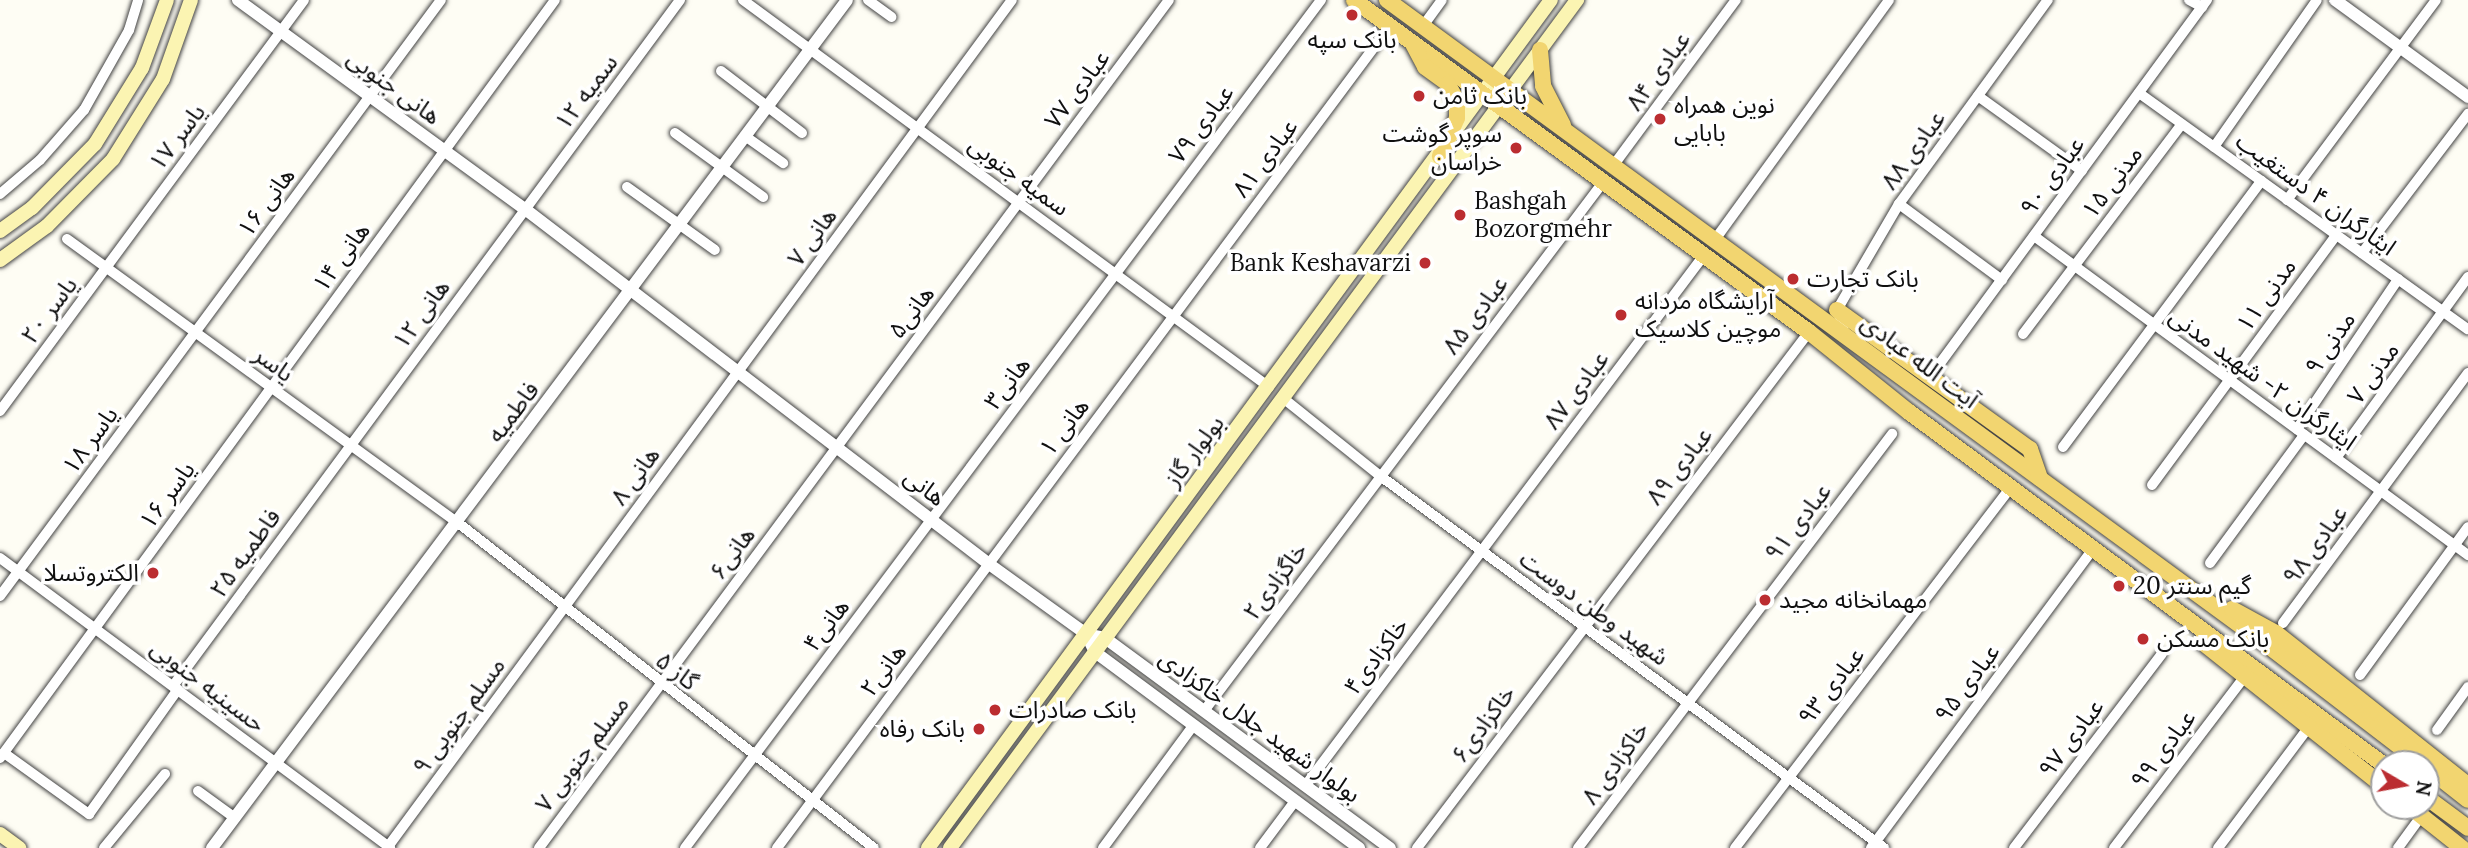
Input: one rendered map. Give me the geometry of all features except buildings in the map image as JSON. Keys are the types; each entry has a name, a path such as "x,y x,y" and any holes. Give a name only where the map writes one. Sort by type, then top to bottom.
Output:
{"main road":[{"path":"0,231 33,208 95,144 142,68 167,0"},
{"path":"0,260 47,226 113,159 163,79 191,0"},
{"name":"آیت الله عبادی","path":"1354,0 1485,93 1808,332 2010,488 2370,755"},
{"name":"آیت الله عبادی","path":"1387,0 1864,348 1927,385 2040,478 2403,750"},
{"name":"بولوار گاز","path":"928,848 1440,156 1551,0"},
{"name":"بولوار گاز","path":"950,848 1577,0"},
{"path":"1411,42 1425,67 1448,84 1458,102 1457,118 1440,156"},
{"path":"1541,50 1543,86 1568,133"},
{"path":"1836,310 1890,348 1927,385 1909,412"},
{"path":"1864,348 1890,348"},
{"path":"2203,598 2276,633 2468,785"},
{"path":"2188,619 2202,643 2370,776"},
{"name":"آیت الله عبادی","path":"2440,778 2468,800"},
{"path":"2440,807 2468,828"},
{"path":"2426,820 2462,848"},
{"path":"0,834 19,848"}],"street":[{"path":"0,194 40,160 84,110 129,30 138,0"},
{"name":"هانی جنوبی","path":"238,0 632,289"},
{"name":"یاسر ۱۷","path":"106,268 304,0"},
{"name":"هانی ۱۶","path":"196,333 441,0"},
{"name":"هانی ۱۴","path":"271,388 555,0"},
{"name":"سمیه ۱۲","path":"525,209 680,0"},
{"name":"سمیه جنوبی","path":"743,0 1269,387"},
{"name":"فاطمیه","path":"212,848 278,764 847,0"},
{"path":"868,0 891,17"},
{"name":"هانی ۷","path":"740,370 1012,0"},
{"name":"عبادی ۷۷","path":"1018,202 1169,0"},
{"name":"عبادی ۷۹","path":"1115,273 1321,0"},
{"path":"1423,26 1442,0"},
{"name":"عبادی ۸۴","path":"1614,166 1736,0"},
{"path":"1714,241 1889,0"},
{"name":"عبادی ۸۸","path":"1836,310 1899,204 2048,0"},
{"path":"2189,0 2205,4"},
{"path":"2214,147 2317,0"},
{"path":"2335,0 2468,97"},
{"path":"2287,200 2436,0"},
{"name":"عبادی ۹۰","path":"1927,385 2205,4"},
{"name":"عبادی ۸۱","path":"1174,316 1390,26"},
{"path":"721,71 802,134"},
{"name":"ایثارگران ۴ دستغیب","path":"2139,93 2468,329"},
{"path":"1978,96 2082,171"},
{"path":"2362,254 2468,114"},
{"name":"مدنی ۱۵","path":"2023,334 2182,124"},
{"path":"675,133 763,197"},
{"path":"745,136 783,163"},
{"name":"عبادی ۸۵","path":"1379,475 1604,181"},
{"path":"2063,447 2261,181"},
{"path":"627,187 715,250"},
{"name":"هانی۵","path":"838,446 1018,202"},
{"path":"1899,204 2002,280"},
{"name":"هانی ۱۲","path":"351,445 525,209"},
{"name":"مدنی ۱۱","path":"2152,485 2336,235"},
{"name":"ایثارگران ۲- شهید مدنی","path":"2034,236 2468,555"},
{"name":"یاسر","path":"67,239 457,522"},
{"name":"عبادی ۸۷","path":"1480,550 1704,255"},
{"name":"یاسر ۲۰","path":"0,411 106,268"},
{"name":"هانی۳","path":"931,519 1115,273"},
{"name":"مدنی ۷","path":"2336,458 2468,277"},
{"name":"مدنی ۹","path":"2210,563 2301,432 2398,279"},
{"name":"هانی","path":"632,289 989,564 1086,634"},
{"path":"1836,310 1845,334"},
{"name":"هانی ۱","path":"989,564 1174,316"},
{"name":"عبادی ۸۹","path":"1582,626 1808,332"},
{"name":"یاسر ۱۸","path":"0,596 196,333"},
{"name":"هانی ۸","path":"564,608 740,370"},
{"name":"عبادی ۹۸","path":"2283,623 2468,373"},
{"name":"یاسر ۱۶","path":"2,756 271,388"},
{"name":"شهید وطن دوست","path":"1283,398 1379,475 1877,846"},
{"name":"عبادی ۹۱","path":"1686,702 1892,434"},
{"name":"فاطمیه ۲۵","path":"2,756 89,814 175,687 351,445"},
{"name":"هانی۶","path":"660,685 838,446"},
{"name":"خاگزادی۲","path":"1204,711 1379,475"},
{"name":"عبادی ۹۳","path":"1735,848 2010,488"},
{"name":"هانی۴","path":"685,848 931,519"},
{"name":"گاز ۵","path":"457,522 660,685 874,848"},
{"path":"2360,675 2468,527"},
{"name":"عبادی ۹۵","path":"1877,846 2093,549"},
{"name":"خاکزادی۴","path":"1305,786 1480,550"},
{"name":"حسینیه جنوبی","path":"0,558 388,848"},
{"name":"هانی۲","path":"777,848 989,564"},
{"name":"مسلم جنوبی ۹","path":"388,848 564,608"},
{"name":"خاکزادی۶","path":"1417,848 1582,626"},
{"path":"1086,634 1105,638"},
{"path":"1086,634 1094,652 1359,848"},
{"name":"بولوار شهید جلال خاکزادی","path":"1105,638 1390,848"},
{"name":"عبادی ۹۷","path":"2014,848 2162,654"},
{"name":"عبادی ۹۹","path":"2114,848 2245,676"},
{"name":"مسلم جنوبی ۷","path":"539,848 660,685"},
{"path":"2437,730 2468,687"},
{"name":"خاکزادی ۸","path":"1578,848 1686,702"},
{"path":"1103,848 1194,726"},
{"path":"2218,848 2308,728"},
{"path":"104,848 165,774"},
{"path":"198,791 235,818"},
{"path":"1260,848 1295,801"},
{"path":"2398,848 2411,820"}],"place":[{"name":"بانک سپه","path":"1352,15"},
{"name":"بانک ثامن","path":"1419,96"},
{"name":"نوین همراه بابایی","path":"1660,119"},
{"name":"سوپر گوشت خراسان","path":"1516,148"},
{"name":"Bashgah Bozorgmehr","path":"1460,215"},
{"name":"Bank Keshavarzi","path":"1425,263"},
{"name":"بانک تجارت","path":"1793,279"},
{"name":"آرایشگاه مردانه موچین کلاسیک","path":"1621,315"},
{"name":"الکتروتسلا","path":"153,573"},
{"name":"گیم سنتر 20","path":"2119,586"},
{"name":"مهمانخانه مجید","path":"1765,600"},
{"name":"بانک مسکن","path":"2143,639"},
{"name":"بانک صادرات","path":"995,710"},
{"name":"بانک رفاه","path":"979,729"}]}
